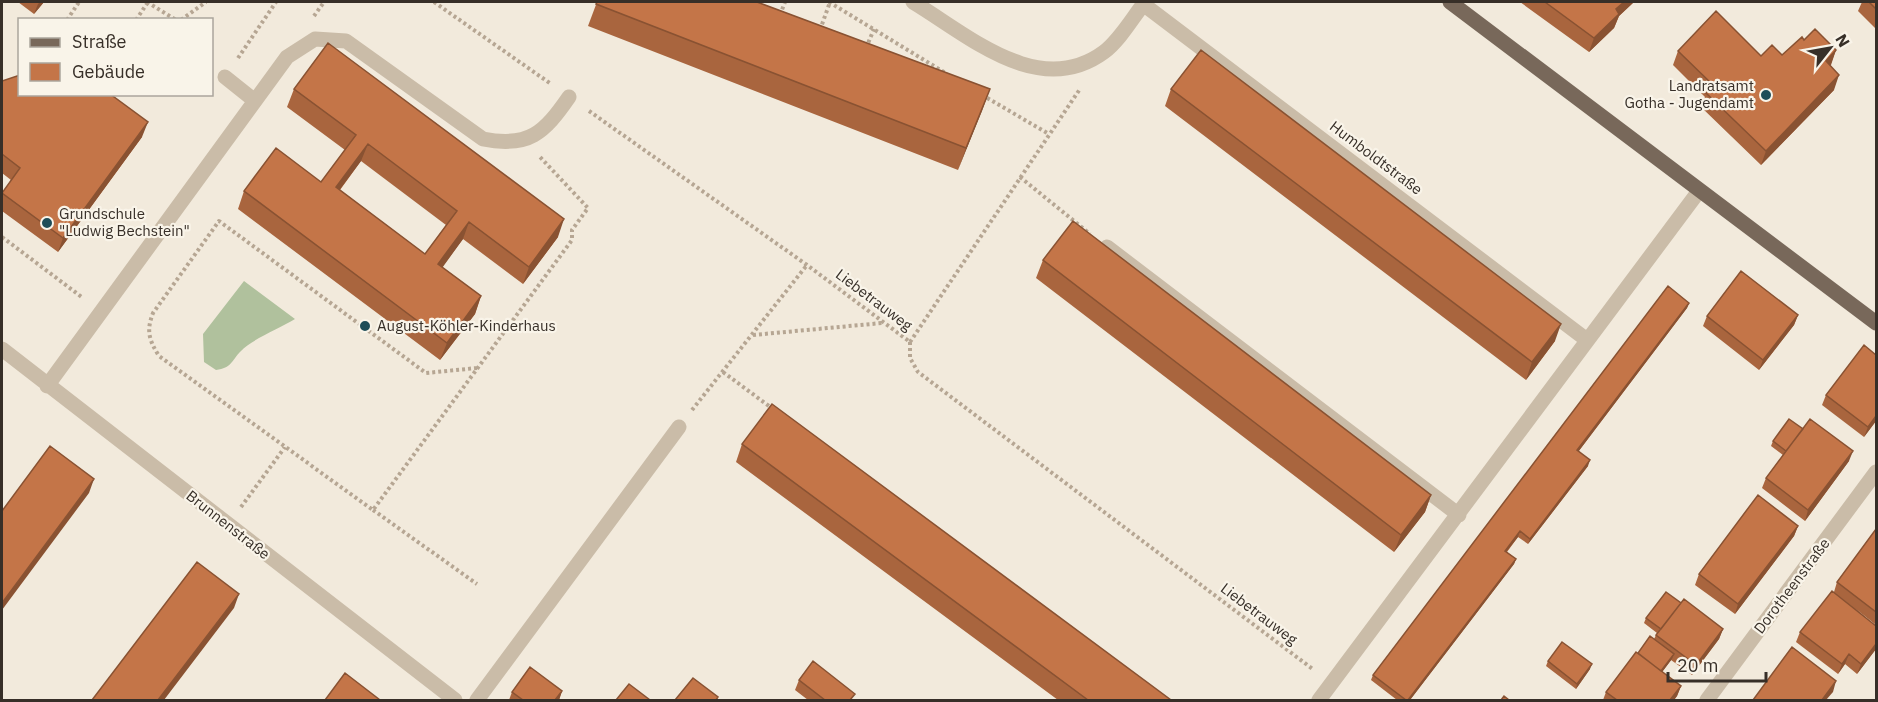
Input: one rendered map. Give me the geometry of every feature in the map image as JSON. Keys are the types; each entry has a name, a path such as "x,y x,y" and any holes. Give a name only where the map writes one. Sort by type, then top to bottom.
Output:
{"main road":[{"path":"1449,2 1876,323"}],"street":[{"path":"913,2 1008,60 1043,69 1075,66 1106,51 1144,3"},
{"name":"Humboldtstraße","path":"1144,3 1587,340"},
{"path":"47,386 287,57 315,39 346,40 483,139 522,140 548,127 569,97"},
{"path":"225,77 255,101"},
{"path":"1318,700 1459,515 1699,191"},
{"path":"1107,247 1459,515"},
{"name":"Brunnenstraße","path":"2,349 455,700"},
{"path":"477,700 679,428"},
{"name":"Dorotheenstraße","path":"1707,700 1876,472"}],"path":[{"path":"68,18 79,2"},
{"path":"137,18 148,2 173,18"},
{"path":"184,18 206,2"},
{"path":"225,77 276,2"},
{"path":"319,9 324,2"},
{"name":"Liebetrauweg","path":"434,2 807,265 910,342 910,358 918,372 1332,683"},
{"path":"779,17 784,2"},
{"path":"817,41 829,2 953,78"},
{"path":"862,58 874,29"},
{"path":"910,64 914,54"},
{"path":"910,342 1081,88"},
{"path":"973,89 1049,134"},
{"path":"373,510 572,240 572,230 588,208 522,140"},
{"path":"1020,177 1107,247"},
{"path":"477,368 426,373 219,221 153,313 148,326 149,342 159,356 477,584"},
{"path":"2,237 101,312"},
{"path":"679,428 807,265"},
{"path":"752,335 884,323"},
{"path":"723,372 776,412"},
{"path":"228,525 285,447"}],"green space":[{"path":"244,281 295,319 252,343 241,351 228,366 216,370 204,362 203,334"}],"building":[{"path":"597,2 757,2 990,89 966,148 596,4"},
{"path":"1545,2 1624,2 1616,9 1619,14 1594,38"},
{"path":"1869,2 1876,2 1876,9"},
{"name":"Landratsamt Gotha - Jugendamt","path":"1716,11 1761,56 1772,45 1782,55 1802,37 1804,40 1815,29 1836,50 1826,61 1839,75 1766,151 1706,93 1713,85 1678,51"},
{"path":"328,43 564,219 529,267 469,222 438,264 481,296 447,343 244,191 276,148 321,182 356,135 294,89","holes":["368,144 457,211 425,254 336,187"]},
{"path":"1201,50 1561,324 1532,362 1171,89"},
{"path":"18,76 18,96 113,96 148,122 63,238 2,193 20,168 2,154 2,81"},
{"path":"1073,221 1431,495 1401,535 1043,260"},
{"path":"1741,271 1798,315 1763,360 1707,316"},
{"path":"1668,286 1689,303 1577,450 1590,460 1530,539 1520,531 1505,551 1516,559 1406,700 1373,675"},
{"path":"1864,345 1876,355 1876,416 1868,427 1826,395"},
{"path":"772,404 1171,700 1088,700 742,444"},
{"path":"1789,419 1803,429 1786,451 1773,441"},
{"path":"1810,419 1853,451 1808,510 1766,478"},
{"path":"50,446 94,479 2,603 2,511"},
{"path":"1758,495 1798,526 1738,604 1699,574"},
{"path":"1876,529 1876,612 1837,582"},
{"path":"197,562 239,594 158,700 92,700"},
{"path":"1832,591 1876,626 1876,644 1861,664 1849,654 1842,664 1800,632"},
{"path":"1666,592 1681,603 1661,629 1646,618"},
{"path":"1684,599 1723,629 1696,665 1656,635"},
{"path":"1650,636 1674,654 1661,671 1638,653"},
{"path":"1562,642 1592,664 1577,684 1548,661"},
{"path":"1792,647 1836,681 1822,700 1753,700"},
{"path":"1636,652 1681,686 1670,700 1617,700 1606,692"},
{"path":"813,661 855,694 850,700 825,700 799,680"},
{"path":"530,667 562,691 555,700 523,700 512,692"},
{"path":"345,673 380,700 325,700"},
{"path":"693,678 718,697 716,700 675,700"},
{"path":"629,684 650,700 616,700"}],"place":[{"name":"Landratsamt Gotha - Jugendamt","path":"1766,95"},
{"name":"Grundschule \"Ludwig Bechstein\"","path":"47,223"},
{"name":"August-Köhler-Kinderhaus","path":"365,326"}]}
